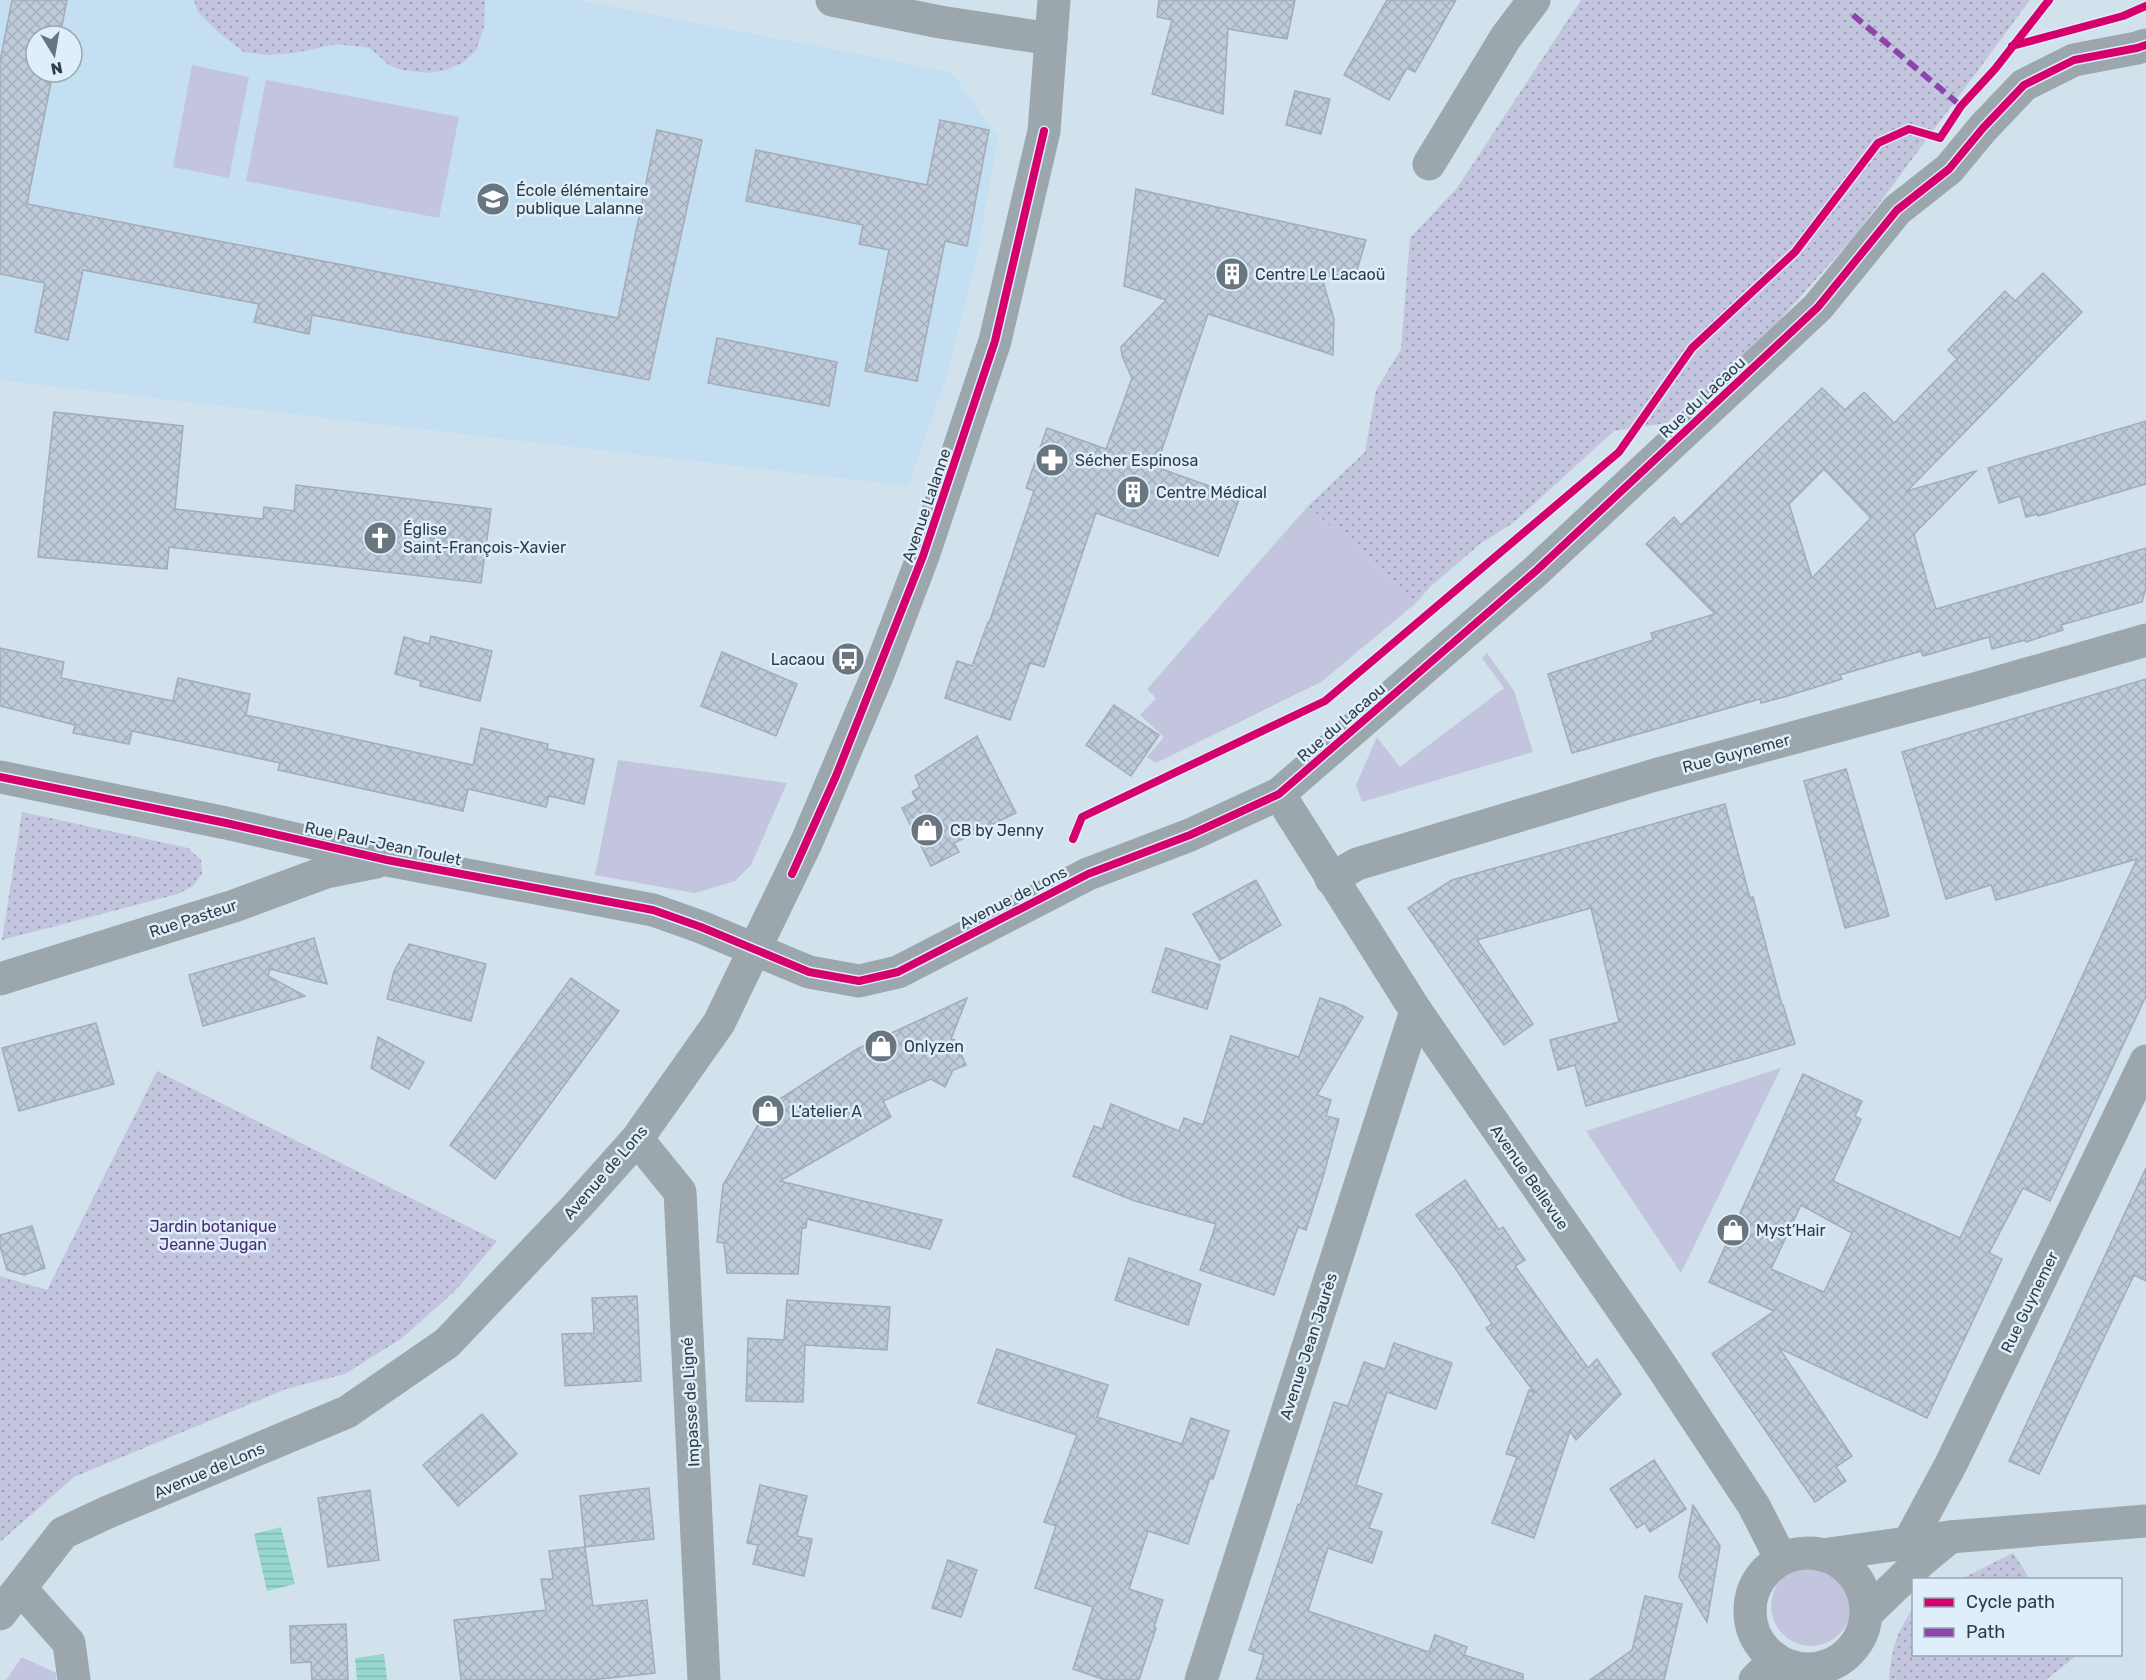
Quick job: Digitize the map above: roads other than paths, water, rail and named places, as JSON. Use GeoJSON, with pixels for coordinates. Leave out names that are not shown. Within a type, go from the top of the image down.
{"type":"FeatureCollection","features":[{"type":"Feature","properties":{"kind":"street"},"geometry":{"type":"LineString","coordinates":[[832,0],[940,22],[1051,39]]}},
{"type":"Feature","properties":{"kind":"street","name":"Avenue Lalanne"},"geometry":{"type":"LineString","coordinates":[[756,951],[807,841],[880,669],[924,556],[995,341],[1044,131],[1054,0]]}},
{"type":"Feature","properties":{"kind":"street"},"geometry":{"type":"LineString","coordinates":[[1429,164],[1506,36],[1534,0]]}},
{"type":"Feature","properties":{"kind":"street","name":"Rue du Lacaou"},"geometry":{"type":"LineString","coordinates":[[1279,794],[1537,570],[1818,307],[1898,210],[1949,169],[1983,128],[2024,85],[2074,60],[2146,45]]}},
{"type":"Feature","properties":{"kind":"street","name":"Rue Guynemer"},"geometry":{"type":"LineString","coordinates":[[1331,879],[1357,864],[1655,775],[2146,640]]}},
{"type":"Feature","properties":{"kind":"street","name":"Rue Paul-Jean Toulet"},"geometry":{"type":"LineString","coordinates":[[0,777],[226,823],[387,860],[653,910],[701,927],[756,951]]}},
{"type":"Feature","properties":{"kind":"street","name":"Avenue de Lons"},"geometry":{"type":"LineString","coordinates":[[0,1614],[63,1533],[347,1412],[447,1343],[578,1205],[637,1139],[719,1023],[756,951],[809,972],[859,981],[898,972],[1088,874],[1190,835],[1279,794]]}},
{"type":"Feature","properties":{"kind":"street","name":"Avenue Bellevue"},"geometry":{"type":"LineString","coordinates":[[1279,794],[1416,1011],[1669,1378],[1754,1506],[1781,1559]]}},
{"type":"Feature","properties":{"kind":"street","name":"Rue Pasteur"},"geometry":{"type":"LineString","coordinates":[[0,979],[234,906],[326,872],[387,860]]}},
{"type":"Feature","properties":{"kind":"street","name":"Avenue Jean Jaurès"},"geometry":{"type":"LineString","coordinates":[[1201,1680],[1416,1011]]}},
{"type":"Feature","properties":{"kind":"street","name":"Rue Guynemer"},"geometry":{"type":"LineString","coordinates":[[1910,1542],[1951,1464],[2146,1061]]}},
{"type":"Feature","properties":{"kind":"street","name":"Impasse de Ligné"},"geometry":{"type":"LineString","coordinates":[[637,1139],[680,1192],[704,1680]]}},
{"type":"Feature","properties":{"kind":"street"},"geometry":{"type":"LineString","coordinates":[[1822,1555],[1833,1558],[1849,1568],[1860,1583],[1866,1600],[1867,1613],[1861,1636],[1841,1671],[1790,1666],[1765,1670],[1761,1646],[1752,1627],[1750,1608],[1755,1588],[1766,1571],[1781,1559],[1798,1554],[1822,1555],[1950,1537],[2146,1521]]}},
{"type":"Feature","properties":{"kind":"street"},"geometry":{"type":"LineString","coordinates":[[1867,1613],[1921,1561],[1950,1537]]}},
{"type":"Feature","properties":{"kind":"street"},"geometry":{"type":"LineString","coordinates":[[21,1589],[69,1643],[74,1680]]}},
{"type":"Feature","properties":{"kind":"place","name":"École élémentaire publique Lalanne"},"geometry":{"type":"Point","coordinates":[493,199]}},
{"type":"Feature","properties":{"kind":"place","name":"Centre Le Lacaoü"},"geometry":{"type":"Point","coordinates":[1232,274]}},
{"type":"Feature","properties":{"kind":"place","name":"Sécher Espinosa"},"geometry":{"type":"Point","coordinates":[1052,460]}},
{"type":"Feature","properties":{"kind":"place","name":"Centre Médical"},"geometry":{"type":"Point","coordinates":[1133,492]}},
{"type":"Feature","properties":{"kind":"place","name":"Église Saint-François-Xavier"},"geometry":{"type":"Point","coordinates":[380,538]}},
{"type":"Feature","properties":{"kind":"place","name":"Lacaou"},"geometry":{"type":"Point","coordinates":[848,659]}},
{"type":"Feature","properties":{"kind":"place","name":"CB by Jenny"},"geometry":{"type":"Point","coordinates":[927,830]}},
{"type":"Feature","properties":{"kind":"place","name":"Onlyzen"},"geometry":{"type":"Point","coordinates":[881,1046]}},
{"type":"Feature","properties":{"kind":"place","name":"L’atelier A"},"geometry":{"type":"Point","coordinates":[768,1111]}},
{"type":"Feature","properties":{"kind":"place","name":"Myst’Hair"},"geometry":{"type":"Point","coordinates":[1733,1230]}},
{"type":"Feature","properties":{"kind":"park label","name":"Jardin botanique Jeanne Jugan"},"geometry":{"type":"Point","coordinates":[213,1235]}}]}
